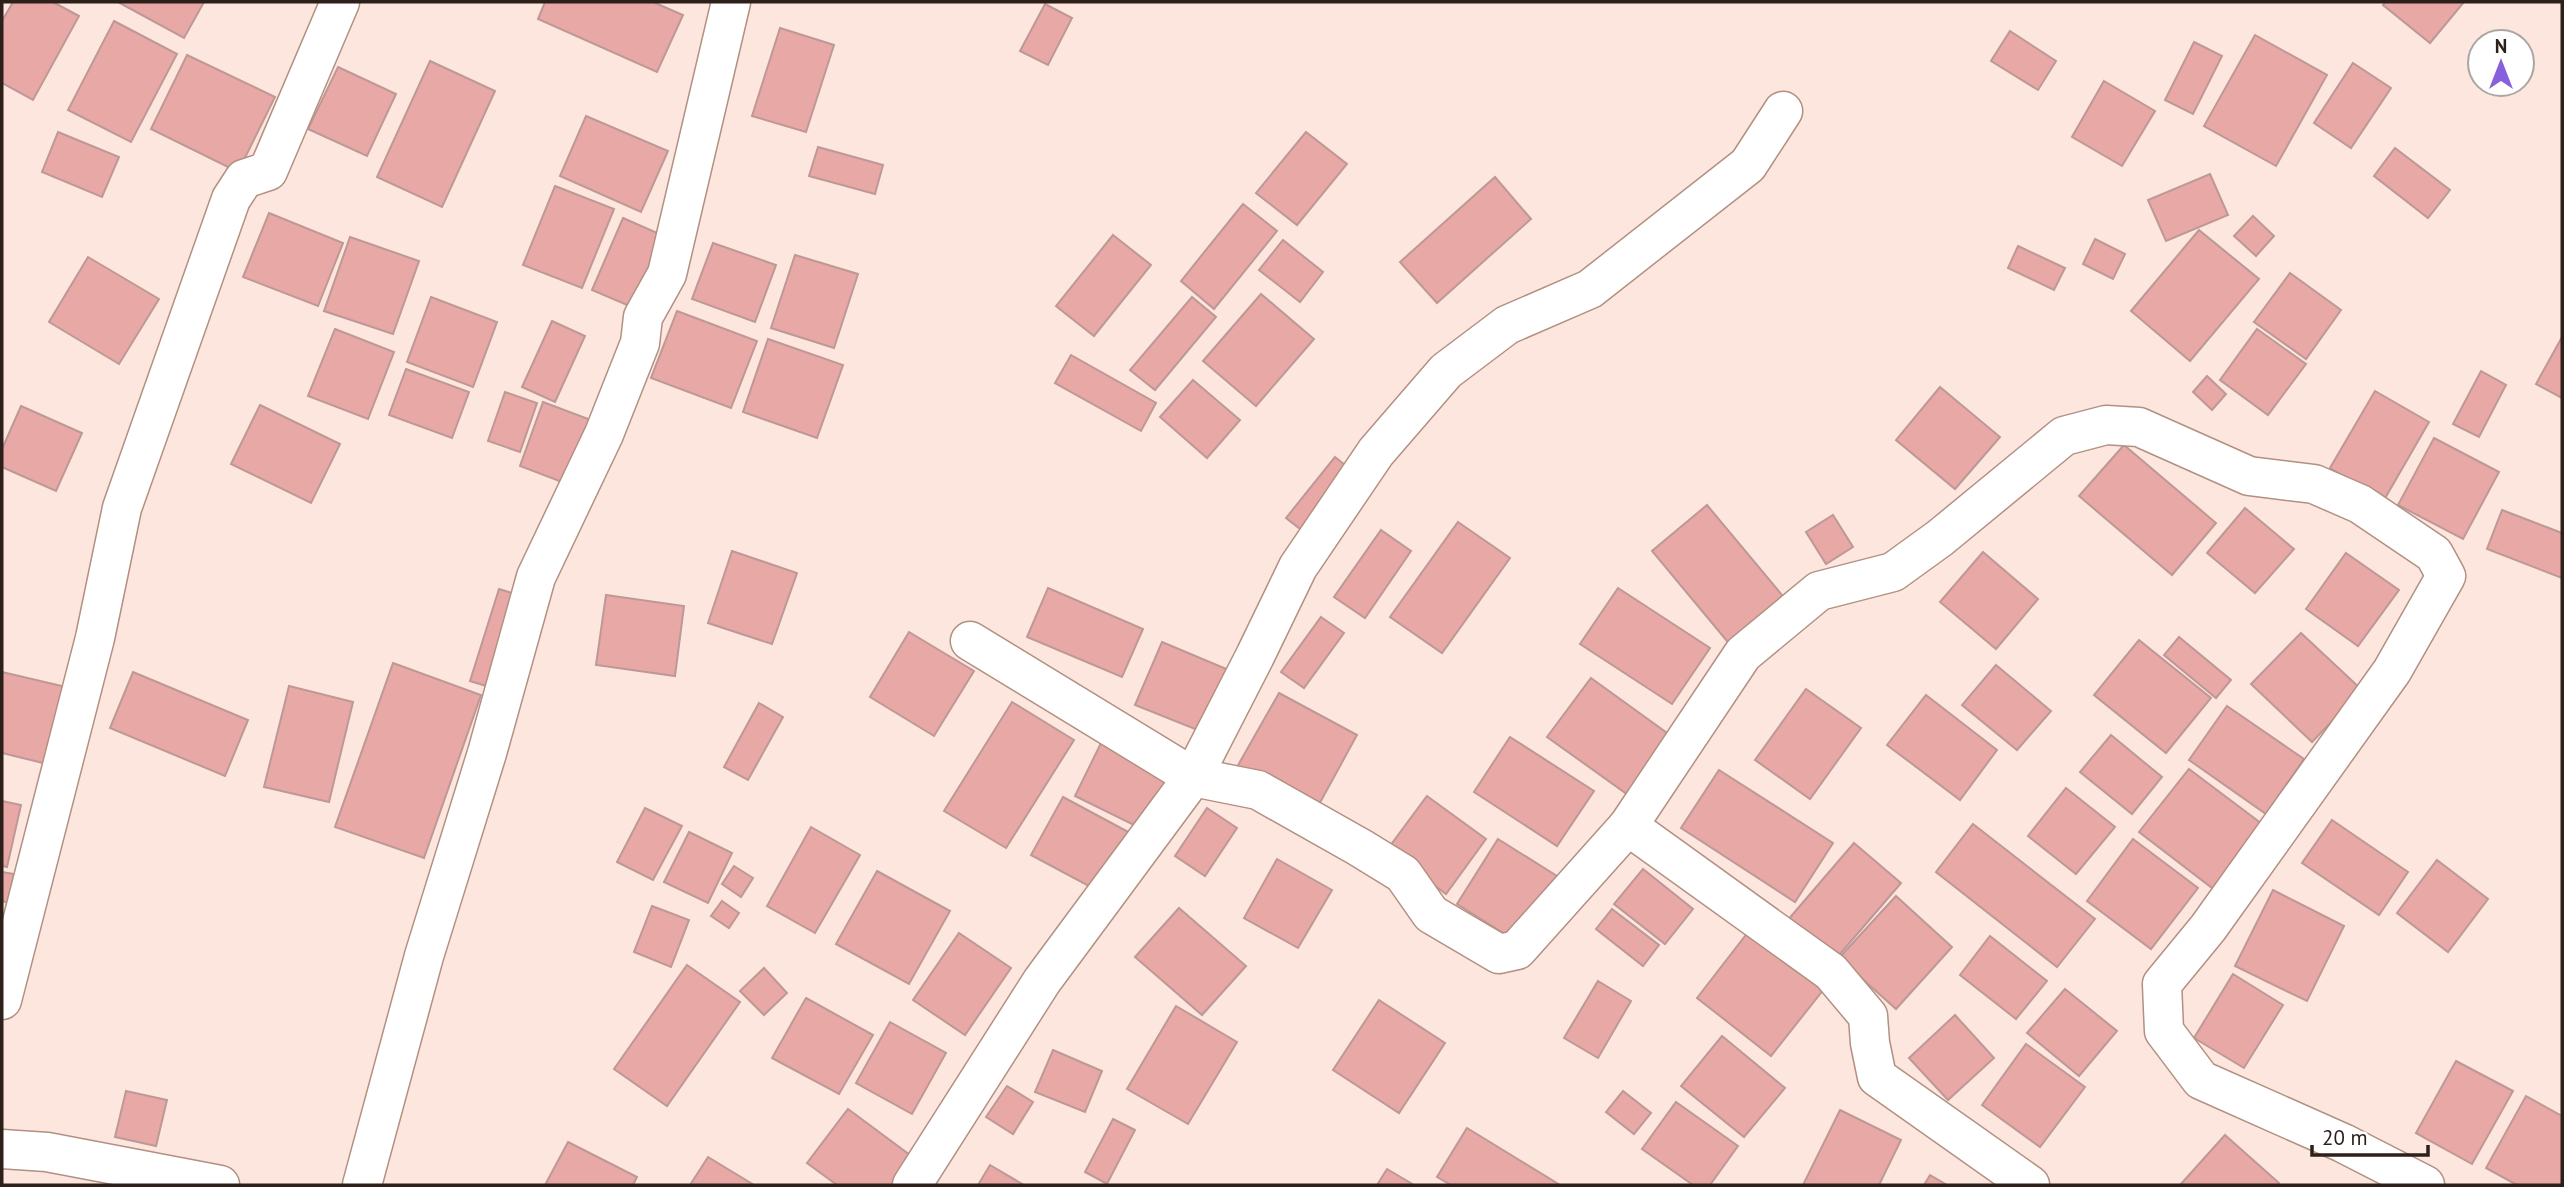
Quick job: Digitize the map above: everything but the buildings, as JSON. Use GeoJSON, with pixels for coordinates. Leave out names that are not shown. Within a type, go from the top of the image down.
{"type":"FeatureCollection","features":[{"type":"Feature","properties":{"kind":"street"},"geometry":{"type":"LineString","coordinates":[[2,1000],[94,638],[122,508],[231,198],[244,179],[268,171],[340,2]]}},
{"type":"Feature","properties":{"kind":"street"},"geometry":{"type":"LineString","coordinates":[[362,1185],[424,956],[487,753],[536,577],[604,435],[640,343],[643,317],[667,274],[731,2]]}},
{"type":"Feature","properties":{"kind":"street"},"geometry":{"type":"LineString","coordinates":[[912,1185],[1042,981],[1193,777],[1298,567],[1376,452],[1446,371],[1507,325],[1590,289],[1748,165],[1783,111]]}},
{"type":"Feature","properties":{"kind":"street"},"geometry":{"type":"LineString","coordinates":[[970,641],[1193,777],[1258,790],[1359,847],[1404,874],[1432,914],[1499,954],[1517,950],[1628,826],[1743,654],[1819,591],[1893,572],[1940,538],[2064,436],[2106,425],[2139,427],[2249,476],[2314,484],[2360,504],[2434,554],[2446,576],[2392,671],[2216,917],[2162,984],[2164,1031],[2201,1080],[2343,1143],[2425,1185]]}},
{"type":"Feature","properties":{"kind":"street"},"geometry":{"type":"LineString","coordinates":[[1628,826],[1831,972],[1868,1016],[1870,1044],[1877,1077],[2030,1185]]}},
{"type":"Feature","properties":{"kind":"street"},"geometry":{"type":"LineString","coordinates":[[2,1149],[47,1152],[220,1185]]}}]}
